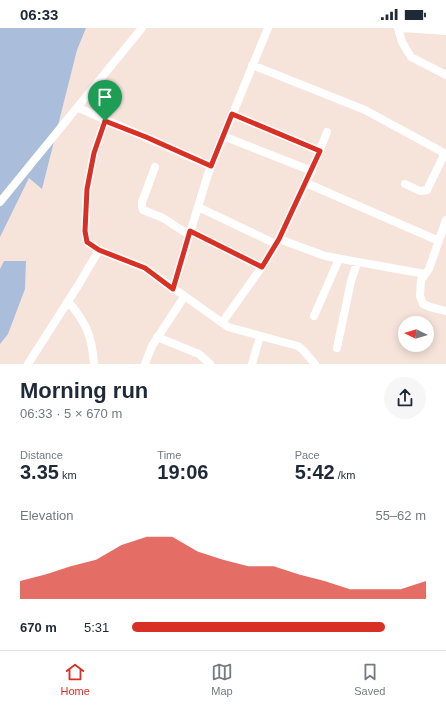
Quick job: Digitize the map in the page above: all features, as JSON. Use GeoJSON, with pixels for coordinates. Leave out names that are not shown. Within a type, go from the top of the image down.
{"type":"FeatureCollection","features":[{"type":"Feature","properties":{"kind":"street"},"geometry":{"type":"LineString","coordinates":[[0,202],[142,28]]}},
{"type":"Feature","properties":{"kind":"street"},"geometry":{"type":"LineString","coordinates":[[173,289],[211,166],[268,28]]}},
{"type":"Feature","properties":{"kind":"street"},"geometry":{"type":"LineString","coordinates":[[398,28],[402,42],[411,56],[446,75]]}},
{"type":"Feature","properties":{"kind":"street"},"geometry":{"type":"LineString","coordinates":[[403,28],[446,31]]}},
{"type":"Feature","properties":{"kind":"street"},"geometry":{"type":"LineString","coordinates":[[252,65],[365,110],[445,153],[428,190],[420,191],[405,184]]}},
{"type":"Feature","properties":{"kind":"street"},"geometry":{"type":"LineString","coordinates":[[81,109],[105,121],[146,137],[211,166]]}},
{"type":"Feature","properties":{"kind":"street"},"geometry":{"type":"LineString","coordinates":[[232,114],[320,151]]}},
{"type":"Feature","properties":{"kind":"street"},"geometry":{"type":"LineString","coordinates":[[105,121],[94,153],[87,189],[85,231],[87,242],[99,250],[145,268],[222,323],[236,330],[298,346],[314,364]]}},
{"type":"Feature","properties":{"kind":"street"},"geometry":{"type":"LineString","coordinates":[[222,323],[262,267],[278,241],[312,171],[327,132]]}},
{"type":"Feature","properties":{"kind":"street"},"geometry":{"type":"LineString","coordinates":[[223,136],[312,171]]}},
{"type":"Feature","properties":{"kind":"street"},"geometry":{"type":"LineString","coordinates":[[155,167],[142,202],[143,210],[163,218],[190,233],[262,267]]}},
{"type":"Feature","properties":{"kind":"street"},"geometry":{"type":"LineString","coordinates":[[306,183],[439,241]]}},
{"type":"Feature","properties":{"kind":"street"},"geometry":{"type":"LineString","coordinates":[[198,207],[278,241],[325,256],[357,263],[425,274]]}},
{"type":"Feature","properties":{"kind":"street"},"geometry":{"type":"LineString","coordinates":[[446,220],[429,269],[421,280],[420,286],[420,296],[423,304],[446,311]]}},
{"type":"Feature","properties":{"kind":"street"},"geometry":{"type":"LineString","coordinates":[[28,364],[99,250]]}},
{"type":"Feature","properties":{"kind":"street"},"geometry":{"type":"LineString","coordinates":[[314,316],[339,259]]}},
{"type":"Feature","properties":{"kind":"street"},"geometry":{"type":"LineString","coordinates":[[337,348],[351,281],[357,263]]}},
{"type":"Feature","properties":{"kind":"street"},"geometry":{"type":"LineString","coordinates":[[145,364],[148,352],[184,297]]}},
{"type":"Feature","properties":{"kind":"street"},"geometry":{"type":"LineString","coordinates":[[68,301],[81,317],[88,332],[93,349],[94,364]]}},
{"type":"Feature","properties":{"kind":"street"},"geometry":{"type":"LineString","coordinates":[[252,364],[260,336]]}},
{"type":"Feature","properties":{"kind":"street"},"geometry":{"type":"LineString","coordinates":[[157,337],[198,354],[210,364]]}},
{"type":"Feature","properties":{"kind":"water"},"geometry":{"type":"Polygon","coordinates":[[[0,28],[86,28],[77,50],[42,189],[29,178],[0,237],[0,28]]]}},
{"type":"Feature","properties":{"kind":"water"},"geometry":{"type":"Polygon","coordinates":[[[4,261],[26,261],[25,289],[8,334],[0,344],[0,269],[4,261]]]}},
{"type":"Feature","properties":{"kind":"route"},"geometry":{"type":"LineString","coordinates":[[232,114],[320,151],[279,239],[262,267],[190,231],[173,289],[145,268],[99,250],[87,242],[85,238],[87,189],[94,153],[105,121],[146,137],[211,166],[232,114]]}}]}
